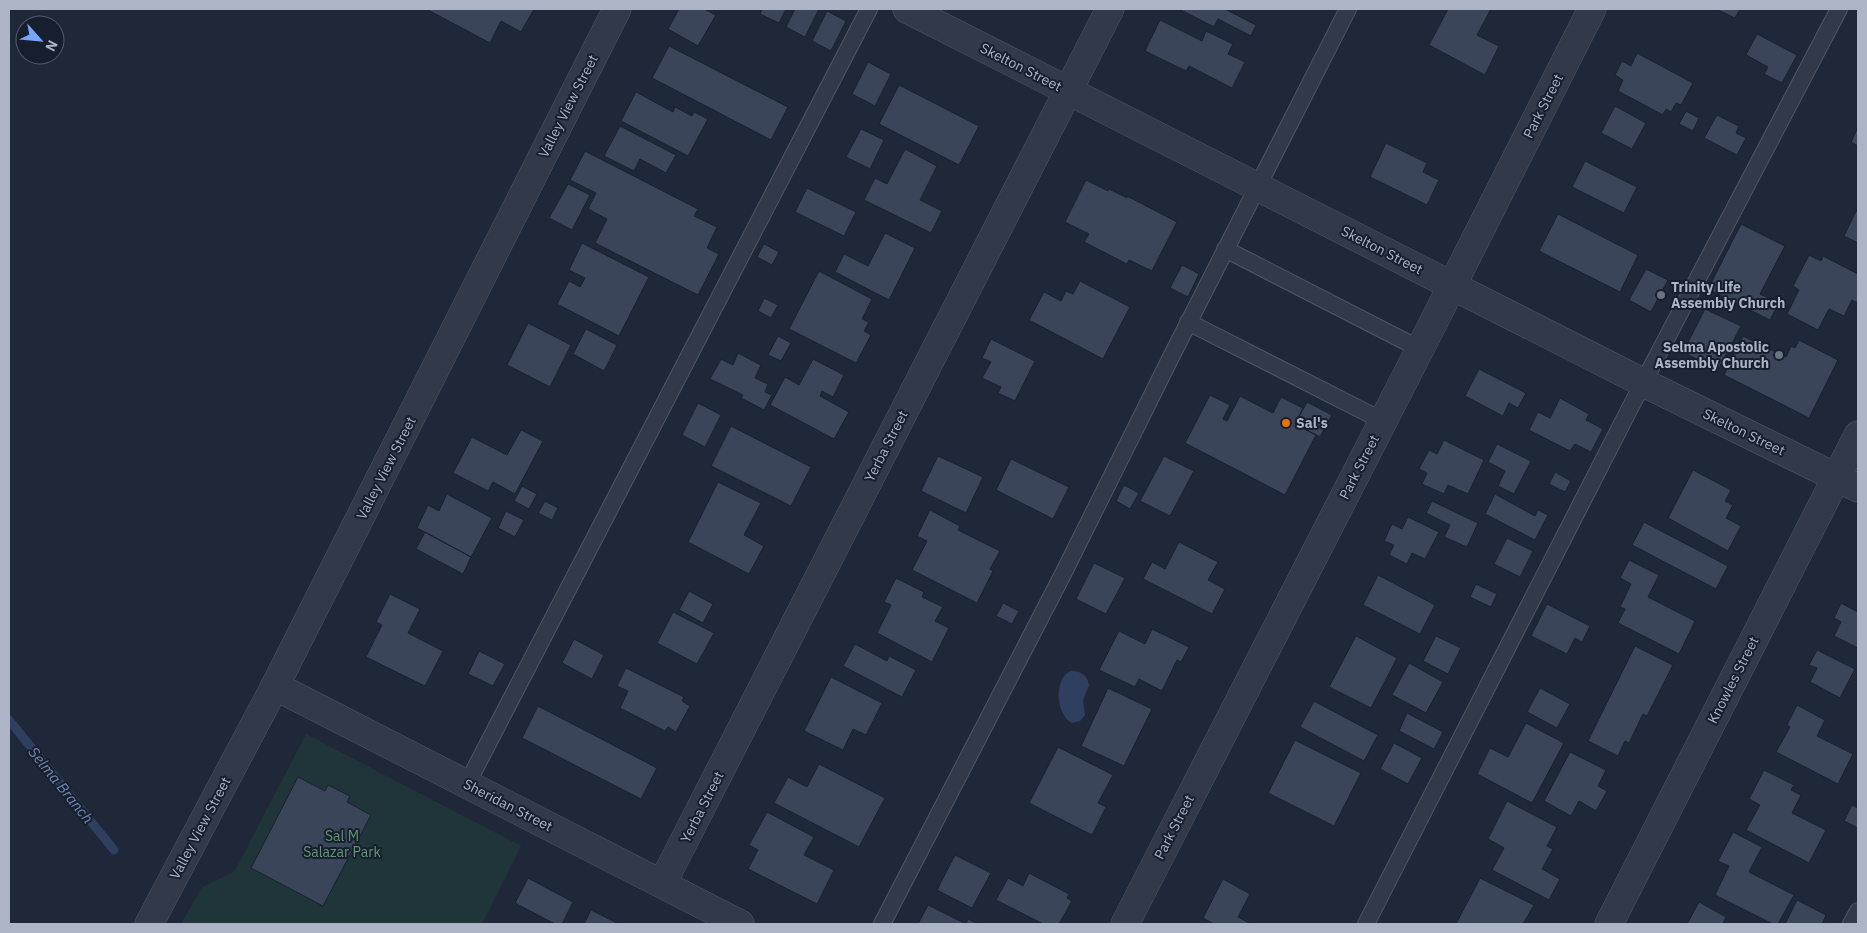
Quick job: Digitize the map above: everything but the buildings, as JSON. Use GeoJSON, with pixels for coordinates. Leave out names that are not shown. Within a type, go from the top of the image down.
{"type":"FeatureCollection","features":[{"type":"Feature","properties":{"kind":"street","name":"Valley View Street"},"geometry":{"type":"LineString","coordinates":[[149,924],[276,686],[617,9]]}},
{"type":"Feature","properties":{"kind":"street","name":"Skelton Street"},"geometry":{"type":"LineString","coordinates":[[907,9],[1644,383],[1848,483]]}},
{"type":"Feature","properties":{"kind":"street","name":"Yerba Street"},"geometry":{"type":"LineString","coordinates":[[662,884],[1110,9]]}},
{"type":"Feature","properties":{"kind":"street","name":"Park Street"},"geometry":{"type":"LineString","coordinates":[[1125,924],[1592,9]]}},
{"type":"Feature","properties":{"kind":"street","name":"Knowles Street"},"geometry":{"type":"LineString","coordinates":[[1608,924],[1848,483],[1858,435]]}},
{"type":"Feature","properties":{"kind":"street","name":"Sheridan Street"},"geometry":{"type":"LineString","coordinates":[[276,686],[740,924]]}},
{"type":"Feature","properties":{"kind":"lane"},"geometry":{"type":"LineString","coordinates":[[467,784],[869,9]]}},
{"type":"Feature","properties":{"kind":"lane"},"geometry":{"type":"LineString","coordinates":[[882,924],[1063,574],[1188,322],[1348,9]]}},
{"type":"Feature","properties":{"kind":"lane"},"geometry":{"type":"LineString","coordinates":[[1366,924],[1482,694],[1839,9]]}},
{"type":"Feature","properties":{"kind":"lane"},"geometry":{"type":"LineString","coordinates":[[1225,250],[1420,349]]}},
{"type":"Feature","properties":{"kind":"lane"},"geometry":{"type":"LineString","coordinates":[[1188,322],[1383,421]]}},
{"type":"Feature","properties":{"kind":"lane"},"geometry":{"type":"LineString","coordinates":[[1852,924],[1858,911]]}},
{"type":"Feature","properties":{"kind":"green space","name":"Sal M Salazar Park"},"geometry":{"type":"Polygon","coordinates":[[[306,734],[521,846],[482,924],[181,924],[202,887],[232,873],[236,869],[306,734]]]}},
{"type":"Feature","properties":{"kind":"water"},"geometry":{"type":"Polygon","coordinates":[[[1071,671],[1083,674],[1089,685],[1083,700],[1085,715],[1080,721],[1072,723],[1063,712],[1059,697],[1061,681],[1071,671]]]}},
{"type":"Feature","properties":{"kind":"waterway","name":"Selma Branch"},"geometry":{"type":"LineString","coordinates":[[9,720],[114,850]]}},
{"type":"Feature","properties":{"kind":"place","name":"Trinity Life Assembly Church"},"geometry":{"type":"Point","coordinates":[1661,295]}},
{"type":"Feature","properties":{"kind":"place","name":"Selma Apostolic Assembly Church"},"geometry":{"type":"Point","coordinates":[1779,355]}},
{"type":"Feature","properties":{"kind":"place","name":"Sal's"},"geometry":{"type":"Point","coordinates":[1286,423]}}]}
